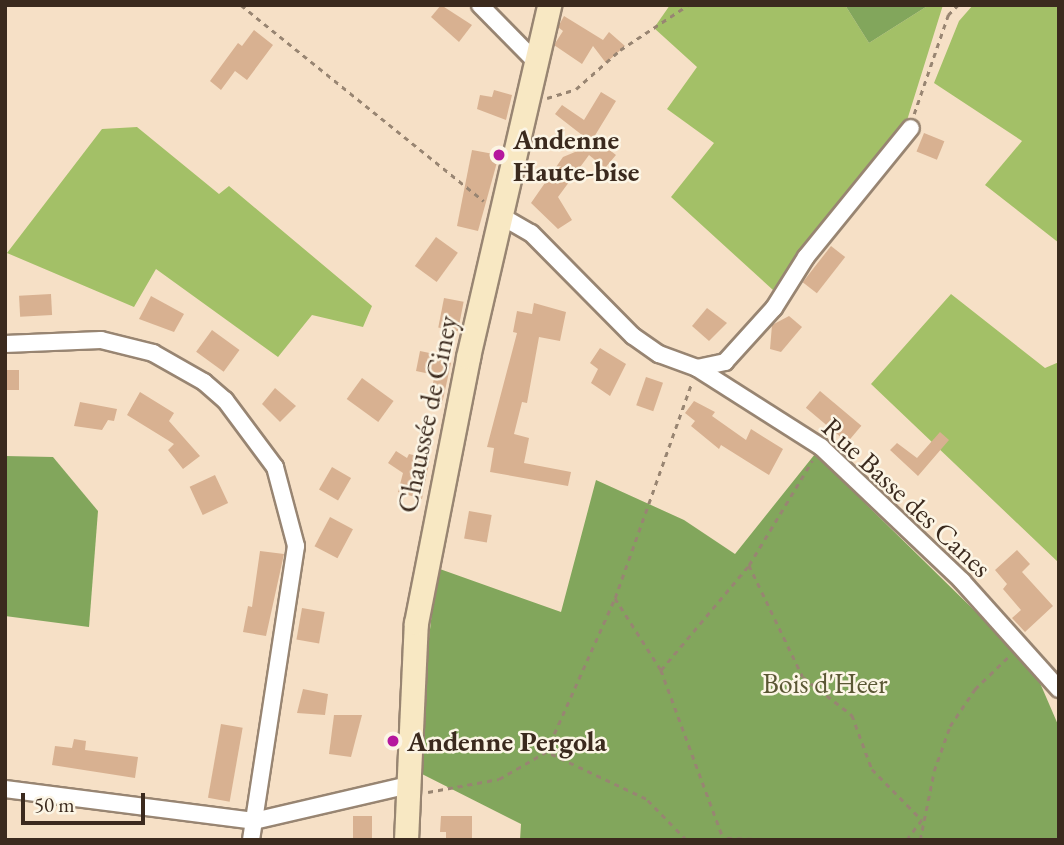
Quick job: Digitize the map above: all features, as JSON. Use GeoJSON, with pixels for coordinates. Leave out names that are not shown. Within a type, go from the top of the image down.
{"type":"FeatureCollection","features":[{"type":"Feature","properties":{"kind":"main road","name":"Chaussée de Ciney"},"geometry":{"type":"LineString","coordinates":[[405,840],[405,792],[416,622],[501,216],[549,5]]}},
{"type":"Feature","properties":{"kind":"street"},"geometry":{"type":"LineString","coordinates":[[480,5],[536,62]]}},
{"type":"Feature","properties":{"kind":"street"},"geometry":{"type":"LineString","coordinates":[[697,368],[725,362],[774,308],[806,257],[911,128]]}},
{"type":"Feature","properties":{"kind":"street","name":"Rue Basse des Canes"},"geometry":{"type":"LineString","coordinates":[[501,216],[531,233],[634,336],[659,354],[697,368],[821,447],[1022,644],[1059,689]]}},
{"type":"Feature","properties":{"kind":"street"},"geometry":{"type":"LineString","coordinates":[[5,344],[101,340],[153,353],[204,382],[225,400],[275,467],[296,546],[251,840]]}},
{"type":"Feature","properties":{"kind":"street"},"geometry":{"type":"LineString","coordinates":[[5,789],[254,821],[405,792]]}},
{"type":"Feature","properties":{"kind":"path"},"geometry":{"type":"LineString","coordinates":[[242,5],[501,216]]}},
{"type":"Feature","properties":{"kind":"path"},"geometry":{"type":"LineString","coordinates":[[526,104],[576,89],[603,70],[620,50],[688,5]]}},
{"type":"Feature","properties":{"kind":"path"},"geometry":{"type":"LineString","coordinates":[[911,128],[924,75],[948,15],[958,5]]}},
{"type":"Feature","properties":{"kind":"path"},"geometry":{"type":"LineString","coordinates":[[405,792],[499,779],[546,752],[615,598],[697,368]]}},
{"type":"Feature","properties":{"kind":"path"},"geometry":{"type":"LineString","coordinates":[[661,670],[749,565],[821,447]]}},
{"type":"Feature","properties":{"kind":"path"},"geometry":{"type":"LineString","coordinates":[[749,565],[803,677],[852,715],[872,769],[922,820]]}},
{"type":"Feature","properties":{"kind":"path"},"geometry":{"type":"LineString","coordinates":[[615,598],[661,670],[726,839],[803,840]]}},
{"type":"Feature","properties":{"kind":"path"},"geometry":{"type":"LineString","coordinates":[[920,840],[922,820],[950,726],[975,689],[1022,644]]}},
{"type":"Feature","properties":{"kind":"path"},"geometry":{"type":"LineString","coordinates":[[546,752],[646,799],[686,840]]}},
{"type":"Feature","properties":{"kind":"path"},"geometry":{"type":"LineString","coordinates":[[907,840],[922,820]]}},
{"type":"Feature","properties":{"kind":"green space"},"geometry":{"type":"Polygon","coordinates":[[[670,5],[845,5],[869,43],[929,5],[943,5],[904,130],[773,290],[671,197],[714,143],[667,109],[697,67],[654,28],[670,5]]]}},
{"type":"Feature","properties":{"kind":"green space"},"geometry":{"type":"Polygon","coordinates":[[[845,5],[929,5],[869,43],[845,5]]]}},
{"type":"Feature","properties":{"kind":"green space"},"geometry":{"type":"Polygon","coordinates":[[[973,5],[1059,5],[1059,243],[985,185],[1022,141],[934,83],[959,21],[973,5]]]}},
{"type":"Feature","properties":{"kind":"green space"},"geometry":{"type":"Polygon","coordinates":[[[137,127],[219,194],[229,186],[372,306],[363,327],[312,315],[278,357],[156,269],[134,307],[7,253],[102,129],[137,127]]]}},
{"type":"Feature","properties":{"kind":"green space"},"geometry":{"type":"Polygon","coordinates":[[[951,294],[1045,368],[1059,362],[1059,563],[871,384],[951,294]]]}},
{"type":"Feature","properties":{"kind":"green space","name":"Bois d'Heer"},"geometry":{"type":"Polygon","coordinates":[[[815,454],[1034,669],[1059,727],[1059,840],[520,840],[521,824],[414,770],[437,568],[561,612],[596,480],[684,520],[735,554],[815,454]]]}},
{"type":"Feature","properties":{"kind":"green space"},"geometry":{"type":"Polygon","coordinates":[[[5,456],[53,457],[98,511],[89,627],[5,616],[5,456]]]}},
{"type":"Feature","properties":{"kind":"building"},"geometry":{"type":"Polygon","coordinates":[[[441,5],[472,25],[459,42],[431,17],[441,5]]]}},
{"type":"Feature","properties":{"kind":"building"},"geometry":{"type":"Polygon","coordinates":[[[564,16],[603,40],[609,32],[625,46],[606,63],[593,46],[582,64],[554,45],[563,31],[558,27],[564,16]]]}},
{"type":"Feature","properties":{"kind":"building"},"geometry":{"type":"Polygon","coordinates":[[[254,30],[273,45],[247,80],[235,71],[221,90],[210,81],[238,43],[242,46],[254,30]]]}},
{"type":"Feature","properties":{"kind":"building"},"geometry":{"type":"Polygon","coordinates":[[[494,90],[512,95],[506,120],[477,109],[480,95],[492,97],[494,90]]]}},
{"type":"Feature","properties":{"kind":"building"},"geometry":{"type":"Polygon","coordinates":[[[601,92],[616,101],[591,142],[555,114],[562,105],[584,120],[601,92]]]}},
{"type":"Feature","properties":{"kind":"building"},"geometry":{"type":"Polygon","coordinates":[[[924,133],[944,141],[937,160],[917,152],[924,133]]]}},
{"type":"Feature","properties":{"kind":"building"},"geometry":{"type":"Polygon","coordinates":[[[599,142],[616,155],[605,168],[589,155],[558,197],[572,220],[558,229],[531,203],[563,157],[599,142]]]}},
{"type":"Feature","properties":{"kind":"building"},"geometry":{"type":"Polygon","coordinates":[[[472,150],[499,155],[478,231],[457,226],[472,150]]]}},
{"type":"Feature","properties":{"kind":"building"},"geometry":{"type":"Polygon","coordinates":[[[436,237],[458,253],[437,282],[415,266],[436,237]]]}},
{"type":"Feature","properties":{"kind":"building"},"geometry":{"type":"Polygon","coordinates":[[[831,246],[845,257],[817,293],[803,282],[831,246]]]}},
{"type":"Feature","properties":{"kind":"building"},"geometry":{"type":"Polygon","coordinates":[[[51,294],[52,315],[20,317],[19,296],[51,294]]]}},
{"type":"Feature","properties":{"kind":"building"},"geometry":{"type":"Polygon","coordinates":[[[151,296],[184,314],[174,332],[139,319],[151,296]]]}},
{"type":"Feature","properties":{"kind":"building"},"geometry":{"type":"Polygon","coordinates":[[[444,298],[464,302],[458,331],[438,327],[444,298]]]}},
{"type":"Feature","properties":{"kind":"building"},"geometry":{"type":"Polygon","coordinates":[[[534,303],[566,312],[560,341],[539,337],[527,403],[522,402],[514,434],[529,438],[524,463],[571,472],[568,486],[490,472],[494,448],[487,447],[517,333],[513,332],[517,311],[532,314],[534,303]]]}},
{"type":"Feature","properties":{"kind":"building"},"geometry":{"type":"Polygon","coordinates":[[[707,308],[727,323],[709,341],[692,326],[707,308]]]}},
{"type":"Feature","properties":{"kind":"building"},"geometry":{"type":"Polygon","coordinates":[[[789,316],[802,327],[781,352],[770,349],[772,325],[789,316]]]}},
{"type":"Feature","properties":{"kind":"building"},"geometry":{"type":"Polygon","coordinates":[[[212,330],[240,350],[224,372],[196,352],[212,330]]]}},
{"type":"Feature","properties":{"kind":"building"},"geometry":{"type":"Polygon","coordinates":[[[600,348],[626,364],[610,396],[591,383],[598,369],[590,363],[600,348]]]}},
{"type":"Feature","properties":{"kind":"building"},"geometry":{"type":"Polygon","coordinates":[[[420,351],[444,356],[451,363],[442,404],[429,398],[435,375],[416,371],[420,351]]]}},
{"type":"Feature","properties":{"kind":"building"},"geometry":{"type":"Polygon","coordinates":[[[5,370],[19,370],[19,390],[5,390],[5,370]]]}},
{"type":"Feature","properties":{"kind":"building"},"geometry":{"type":"Polygon","coordinates":[[[646,377],[663,383],[653,411],[636,405],[646,377]]]}},
{"type":"Feature","properties":{"kind":"building"},"geometry":{"type":"Polygon","coordinates":[[[362,378],[394,401],[378,422],[347,399],[362,378]]]}},
{"type":"Feature","properties":{"kind":"building"},"geometry":{"type":"Polygon","coordinates":[[[275,388],[296,406],[280,422],[262,404],[275,388]]]}},
{"type":"Feature","properties":{"kind":"building"},"geometry":{"type":"Polygon","coordinates":[[[820,391],[861,426],[847,443],[806,408],[820,391]]]}},
{"type":"Feature","properties":{"kind":"building"},"geometry":{"type":"Polygon","coordinates":[[[140,392],[174,413],[169,421],[200,456],[183,469],[168,450],[174,444],[127,415],[140,392]]]}},
{"type":"Feature","properties":{"kind":"building"},"geometry":{"type":"Polygon","coordinates":[[[694,401],[715,412],[712,416],[746,440],[751,429],[783,449],[769,475],[721,445],[719,449],[691,426],[695,421],[685,413],[694,401]]]}},
{"type":"Feature","properties":{"kind":"building"},"geometry":{"type":"Polygon","coordinates":[[[80,402],[117,409],[114,421],[108,420],[102,430],[74,426],[80,402]]]}},
{"type":"Feature","properties":{"kind":"building"},"geometry":{"type":"Polygon","coordinates":[[[940,432],[949,440],[918,476],[890,450],[897,443],[917,458],[940,432]]]}},
{"type":"Feature","properties":{"kind":"building"},"geometry":{"type":"Polygon","coordinates":[[[396,451],[407,458],[409,454],[430,459],[422,499],[398,492],[403,473],[388,463],[396,451]]]}},
{"type":"Feature","properties":{"kind":"building"},"geometry":{"type":"Polygon","coordinates":[[[332,467],[351,478],[338,501],[319,490],[332,467]]]}},
{"type":"Feature","properties":{"kind":"building"},"geometry":{"type":"Polygon","coordinates":[[[215,475],[228,503],[203,515],[190,487],[215,475]]]}},
{"type":"Feature","properties":{"kind":"building"},"geometry":{"type":"Polygon","coordinates":[[[469,511],[492,515],[487,543],[464,539],[469,511]]]}},
{"type":"Feature","properties":{"kind":"building"},"geometry":{"type":"Polygon","coordinates":[[[330,517],[353,529],[337,558],[315,546],[330,517]]]}},
{"type":"Feature","properties":{"kind":"building"},"geometry":{"type":"Polygon","coordinates":[[[1017,550],[1030,564],[1022,572],[1053,606],[1025,632],[1012,618],[1021,610],[1003,589],[1007,584],[995,570],[1017,550]]]}},
{"type":"Feature","properties":{"kind":"building"},"geometry":{"type":"Polygon","coordinates":[[[260,551],[284,554],[266,636],[243,632],[248,606],[252,607],[260,551]]]}},
{"type":"Feature","properties":{"kind":"building"},"geometry":{"type":"Polygon","coordinates":[[[302,608],[325,612],[319,644],[296,640],[302,608]]]}},
{"type":"Feature","properties":{"kind":"building"},"geometry":{"type":"Polygon","coordinates":[[[303,689],[328,694],[325,715],[297,713],[303,689]]]}},
{"type":"Feature","properties":{"kind":"building"},"geometry":{"type":"Polygon","coordinates":[[[334,715],[362,715],[351,757],[329,754],[334,715]]]}},
{"type":"Feature","properties":{"kind":"building"},"geometry":{"type":"Polygon","coordinates":[[[221,724],[243,728],[230,802],[208,798],[221,724]]]}},
{"type":"Feature","properties":{"kind":"building"},"geometry":{"type":"Polygon","coordinates":[[[74,739],[86,741],[85,750],[138,757],[135,778],[52,765],[55,746],[72,748],[74,739]]]}},
{"type":"Feature","properties":{"kind":"building"},"geometry":{"type":"Polygon","coordinates":[[[353,816],[372,816],[372,840],[353,840],[353,816]]]}},
{"type":"Feature","properties":{"kind":"building"},"geometry":{"type":"Polygon","coordinates":[[[441,816],[472,816],[472,840],[446,840],[446,832],[440,832],[441,816]]]}},
{"type":"Feature","properties":{"kind":"place","name":"Andenne Haute-bise"},"geometry":{"type":"Point","coordinates":[499,155]}},
{"type":"Feature","properties":{"kind":"place","name":"Andenne Pergola"},"geometry":{"type":"Point","coordinates":[393,741]}}]}
